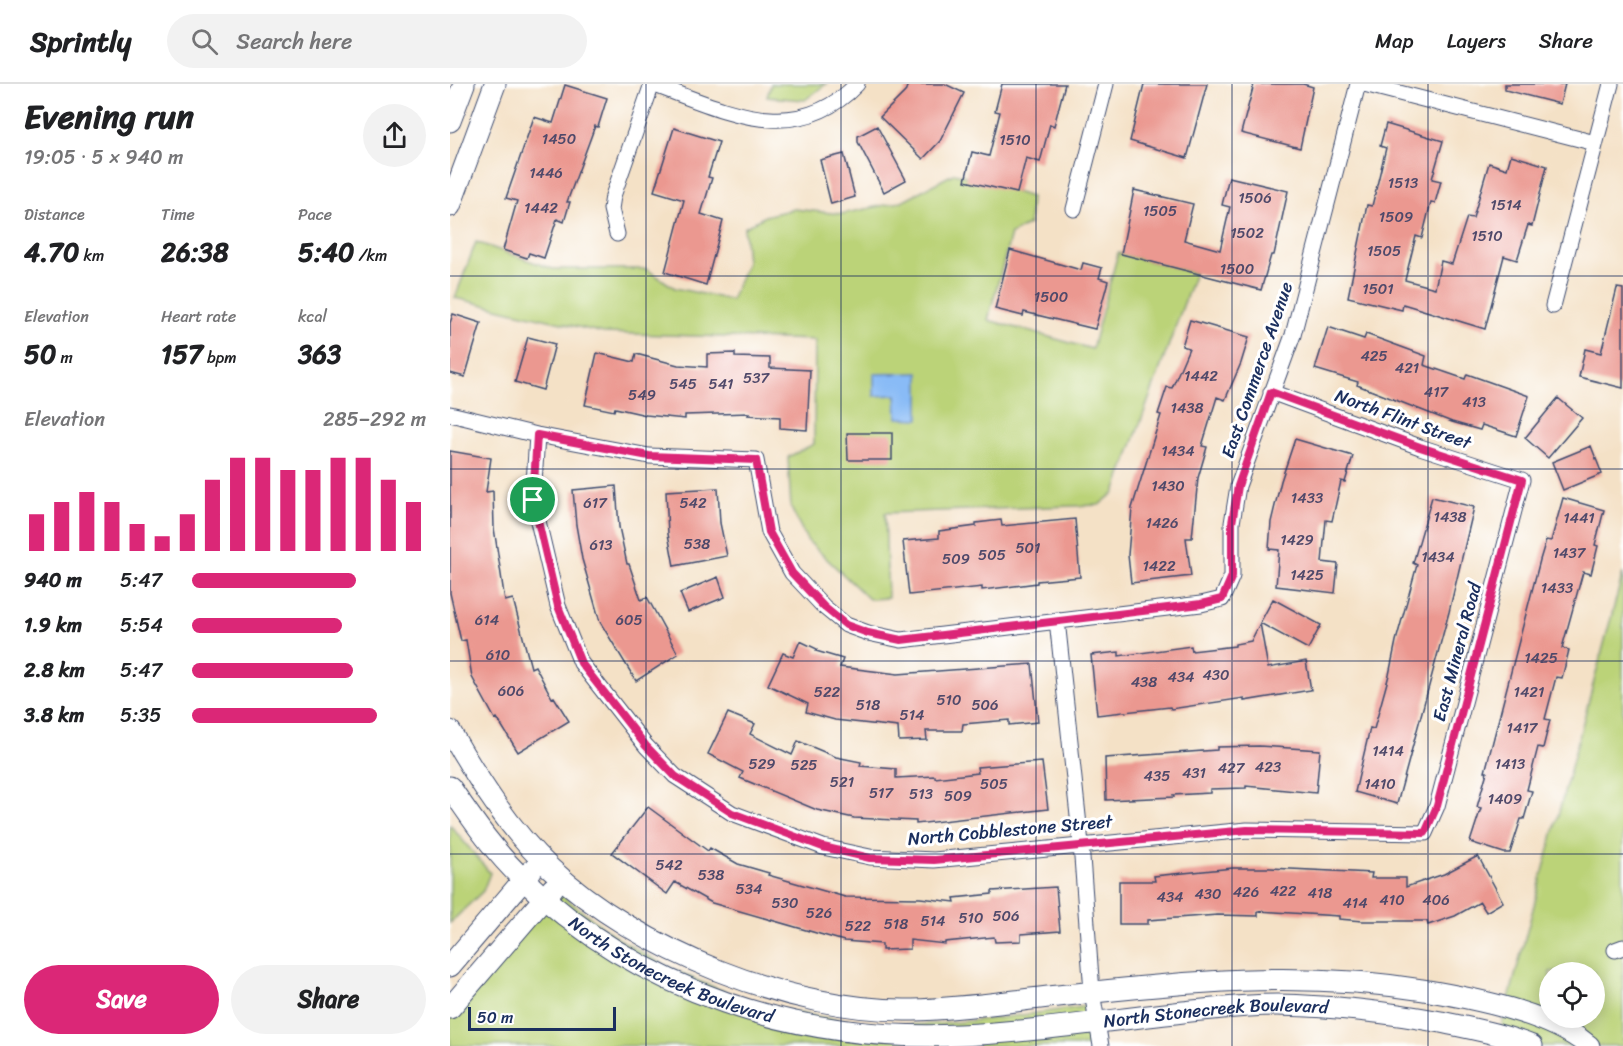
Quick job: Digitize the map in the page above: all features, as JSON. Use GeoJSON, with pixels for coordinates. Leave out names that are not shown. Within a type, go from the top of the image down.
{"type":"FeatureCollection","features":[{"type":"Feature","properties":{"kind":"street"},"geometry":{"type":"LineString","coordinates":[[450,121],[464,84]]}},
{"type":"Feature","properties":{"kind":"street"},"geometry":{"type":"LineString","coordinates":[[450,206],[495,84]]}},
{"type":"Feature","properties":{"kind":"street"},"geometry":{"type":"LineString","coordinates":[[617,234],[612,216],[613,196],[652,84],[740,115],[777,120],[807,117],[822,111],[857,84]]}},
{"type":"Feature","properties":{"kind":"street"},"geometry":{"type":"LineString","coordinates":[[1074,209],[1106,84]]}},
{"type":"Feature","properties":{"kind":"street","name":"East Commerce Avenue"},"geometry":{"type":"LineString","coordinates":[[1058,620],[1201,604],[1222,599],[1232,576],[1232,523],[1238,486],[1301,304],[1358,84]]}},
{"type":"Feature","properties":{"kind":"street"},"geometry":{"type":"LineString","coordinates":[[1364,84],[1595,143]]}},
{"type":"Feature","properties":{"kind":"street"},"geometry":{"type":"LineString","coordinates":[[1553,306],[1611,84]]}},
{"type":"Feature","properties":{"kind":"street","name":"North Flint Street"},"geometry":{"type":"LineString","coordinates":[[1271,392],[1420,447],[1522,480]]}},
{"type":"Feature","properties":{"kind":"street"},"geometry":{"type":"LineString","coordinates":[[450,414],[537,435],[649,456],[756,460],[769,532],[784,562],[824,607],[846,625],[868,633],[901,640],[1058,620],[1081,844],[1092,992],[1101,1046]]}},
{"type":"Feature","properties":{"kind":"street","name":"North Cobblestone Street"},"geometry":{"type":"LineString","coordinates":[[537,435],[533,500],[558,606],[581,663],[646,746],[675,776],[732,813],[814,844],[870,858],[934,860],[1081,844],[1247,830],[1425,833]]}},
{"type":"Feature","properties":{"kind":"street","name":"East Mineral Road"},"geometry":{"type":"LineString","coordinates":[[1425,833],[1437,806],[1522,480]]}},
{"type":"Feature","properties":{"kind":"street","name":"North Stonecreek Boulevard"},"geometry":{"type":"LineString","coordinates":[[450,731],[500,810],[551,869],[628,925],[690,958],[753,983],[804,997],[910,1010],[1261,978],[1300,978],[1397,986],[1510,1009],[1566,1032],[1589,1046]]}},
{"type":"Feature","properties":{"kind":"street","name":"North Stonecreek Boulevard"},"geometry":{"type":"LineString","coordinates":[[450,787],[486,838],[534,889],[573,921],[644,968],[726,1004],[772,1018],[831,1030],[893,1036],[962,1035],[1276,1005],[1408,1016],[1501,1035],[1532,1046]]}},
{"type":"Feature","properties":{"kind":"street"},"geometry":{"type":"LineString","coordinates":[[450,1008],[534,889],[551,869]]}},
{"type":"Feature","properties":{"kind":"street"},"geometry":{"type":"LineString","coordinates":[[450,966],[534,889]]}},
{"type":"Feature","properties":{"kind":"green space"},"geometry":{"type":"Polygon","coordinates":[[[771,84],[826,84],[805,100],[767,97],[771,84]]]}},
{"type":"Feature","properties":{"kind":"green space"},"geometry":{"type":"Polygon","coordinates":[[[955,173],[1031,197],[1029,224],[1011,234],[988,320],[1092,349],[1118,253],[1195,273],[1115,492],[1099,505],[885,513],[888,598],[869,599],[807,540],[791,508],[788,457],[814,444],[815,340],[604,333],[455,298],[476,242],[553,269],[646,269],[675,288],[731,300],[747,262],[744,228],[765,216],[794,209],[841,214],[900,202],[955,173]]]}},
{"type":"Feature","properties":{"kind":"green space"},"geometry":{"type":"Polygon","coordinates":[[[1623,573],[1623,1046],[1496,1046],[1623,573]]]}},
{"type":"Feature","properties":{"kind":"green space"},"geometry":{"type":"Polygon","coordinates":[[[450,825],[490,873],[483,891],[450,923],[450,825]]]}},
{"type":"Feature","properties":{"kind":"green space"},"geometry":{"type":"Polygon","coordinates":[[[553,888],[616,937],[661,963],[735,995],[773,1007],[852,1022],[893,1025],[974,1021],[1096,1005],[1101,1046],[450,1046],[450,1019],[483,972],[553,888]]]}},
{"type":"Feature","properties":{"kind":"water"},"geometry":{"type":"Polygon","coordinates":[[[919,373],[919,419],[897,418],[896,395],[874,396],[874,374],[919,373]]]}},
{"type":"Feature","properties":{"kind":"building"},"geometry":{"type":"Polygon","coordinates":[[[908,84],[945,84],[964,93],[940,141],[923,159],[880,117],[905,92],[908,84]]]}},
{"type":"Feature","properties":{"kind":"building"},"geometry":{"type":"Polygon","coordinates":[[[1002,84],[1065,84],[1054,126],[1050,124],[1040,162],[1026,158],[1017,193],[965,181],[972,152],[989,156],[1000,112],[995,111],[1002,84]]]}},
{"type":"Feature","properties":{"kind":"building"},"geometry":{"type":"Polygon","coordinates":[[[1144,84],[1207,84],[1187,158],[1130,141],[1144,84]]]}},
{"type":"Feature","properties":{"kind":"building"},"geometry":{"type":"Polygon","coordinates":[[[1254,84],[1303,84],[1313,87],[1300,148],[1241,133],[1254,84]]]}},
{"type":"Feature","properties":{"kind":"building"},"geometry":{"type":"Polygon","coordinates":[[[1505,84],[1565,84],[1560,104],[1505,90],[1505,84]]]}},
{"type":"Feature","properties":{"kind":"building"},"geometry":{"type":"Polygon","coordinates":[[[565,85],[607,98],[598,127],[595,126],[567,202],[570,202],[564,222],[557,219],[544,258],[529,253],[527,258],[503,250],[517,201],[506,198],[534,117],[553,123],[565,85]]]}},
{"type":"Feature","properties":{"kind":"building"},"geometry":{"type":"Polygon","coordinates":[[[1386,124],[1443,141],[1432,179],[1441,181],[1435,203],[1431,202],[1422,238],[1416,236],[1405,280],[1435,288],[1441,261],[1452,264],[1467,217],[1473,218],[1489,163],[1507,169],[1511,155],[1547,166],[1532,226],[1528,225],[1517,260],[1504,256],[1485,329],[1403,304],[1402,310],[1348,297],[1367,205],[1372,206],[1386,148],[1380,146],[1386,124]]]}},
{"type":"Feature","properties":{"kind":"building"},"geometry":{"type":"Polygon","coordinates":[[[877,126],[906,180],[884,192],[858,142],[858,136],[877,126]]]}},
{"type":"Feature","properties":{"kind":"building"},"geometry":{"type":"Polygon","coordinates":[[[674,128],[719,142],[708,177],[712,178],[701,214],[723,221],[706,285],[665,272],[684,200],[654,191],[674,128]]]}},
{"type":"Feature","properties":{"kind":"building"},"geometry":{"type":"Polygon","coordinates":[[[844,154],[855,197],[831,204],[820,160],[844,154]]]}},
{"type":"Feature","properties":{"kind":"building"},"geometry":{"type":"Polygon","coordinates":[[[1229,177],[1288,191],[1274,255],[1271,255],[1261,290],[1121,254],[1134,190],[1193,204],[1184,240],[1220,250],[1230,207],[1222,205],[1229,177]]]}},
{"type":"Feature","properties":{"kind":"building"},"geometry":{"type":"Polygon","coordinates":[[[1010,250],[1081,270],[1083,263],[1102,268],[1099,278],[1108,281],[1095,329],[1024,312],[1023,316],[995,309],[1010,250]]]}},
{"type":"Feature","properties":{"kind":"building"},"geometry":{"type":"Polygon","coordinates":[[[1617,288],[1623,289],[1623,388],[1579,377],[1585,349],[1601,353],[1617,288]]]}},
{"type":"Feature","properties":{"kind":"building"},"geometry":{"type":"Polygon","coordinates":[[[453,314],[481,323],[465,377],[450,373],[450,323],[453,314]]]}},
{"type":"Feature","properties":{"kind":"building"},"geometry":{"type":"Polygon","coordinates":[[[1190,320],[1249,337],[1225,400],[1217,397],[1202,446],[1207,447],[1198,478],[1192,538],[1186,538],[1191,576],[1131,583],[1128,555],[1132,508],[1161,415],[1158,414],[1167,387],[1172,388],[1189,348],[1182,346],[1190,320]]]}},
{"type":"Feature","properties":{"kind":"building"},"geometry":{"type":"Polygon","coordinates":[[[1328,327],[1364,339],[1366,334],[1426,356],[1424,365],[1465,379],[1467,374],[1529,396],[1516,436],[1482,425],[1480,430],[1452,422],[1357,385],[1358,382],[1315,369],[1328,327]]]}},
{"type":"Feature","properties":{"kind":"building"},"geometry":{"type":"Polygon","coordinates":[[[528,337],[555,344],[543,390],[515,382],[528,337]]]}},
{"type":"Feature","properties":{"kind":"building"},"geometry":{"type":"Polygon","coordinates":[[[597,353],[634,362],[636,354],[678,365],[707,367],[707,354],[735,353],[735,357],[770,358],[770,368],[810,370],[807,430],[780,428],[780,417],[748,415],[749,413],[685,415],[685,419],[646,415],[615,408],[614,411],[585,405],[597,353]]]}},
{"type":"Feature","properties":{"kind":"building"},"geometry":{"type":"Polygon","coordinates":[[[1558,398],[1582,418],[1548,458],[1525,438],[1558,398]]]}},
{"type":"Feature","properties":{"kind":"building"},"geometry":{"type":"Polygon","coordinates":[[[847,433],[892,433],[892,460],[848,460],[847,433]]]}},
{"type":"Feature","properties":{"kind":"building"},"geometry":{"type":"Polygon","coordinates":[[[1295,439],[1353,456],[1345,482],[1341,481],[1332,521],[1326,520],[1322,562],[1338,564],[1335,593],[1276,586],[1279,550],[1269,549],[1271,522],[1295,439]]]}},
{"type":"Feature","properties":{"kind":"building"},"geometry":{"type":"Polygon","coordinates":[[[1591,446],[1602,474],[1563,490],[1552,462],[1591,446]]]}},
{"type":"Feature","properties":{"kind":"building"},"geometry":{"type":"Polygon","coordinates":[[[450,451],[491,458],[486,492],[493,491],[494,528],[505,601],[513,599],[531,668],[535,666],[552,698],[554,697],[569,721],[518,752],[497,718],[495,719],[472,677],[466,640],[461,641],[450,593],[450,451]]]}},
{"type":"Feature","properties":{"kind":"building"},"geometry":{"type":"Polygon","coordinates":[[[616,486],[619,527],[627,564],[629,564],[641,600],[647,597],[678,654],[636,681],[600,622],[582,559],[576,525],[573,490],[616,486]]]}},
{"type":"Feature","properties":{"kind":"building"},"geometry":{"type":"Polygon","coordinates":[[[718,488],[720,523],[727,556],[674,566],[668,534],[666,491],[718,488]]]}},
{"type":"Feature","properties":{"kind":"building"},"geometry":{"type":"Polygon","coordinates":[[[1432,497],[1474,507],[1449,612],[1397,804],[1355,792],[1370,728],[1374,729],[1389,675],[1417,565],[1413,563],[1432,497]]]}},
{"type":"Feature","properties":{"kind":"building"},"geometry":{"type":"Polygon","coordinates":[[[1563,498],[1604,510],[1595,545],[1598,546],[1591,574],[1583,572],[1562,648],[1569,650],[1562,678],[1556,677],[1545,719],[1550,720],[1543,748],[1538,747],[1527,790],[1532,791],[1524,819],[1521,819],[1510,853],[1504,853],[1470,842],[1481,808],[1477,807],[1487,772],[1485,772],[1540,560],[1546,540],[1551,541],[1563,498]]]}},
{"type":"Feature","properties":{"kind":"building"},"geometry":{"type":"Polygon","coordinates":[[[1075,519],[1080,577],[982,590],[982,587],[909,595],[903,541],[939,538],[939,531],[976,526],[976,523],[1001,520],[1002,526],[1075,519]]]}},
{"type":"Feature","properties":{"kind":"building"},"geometry":{"type":"Polygon","coordinates":[[[718,577],[725,597],[688,612],[680,593],[718,577]]]}},
{"type":"Feature","properties":{"kind":"building"},"geometry":{"type":"Polygon","coordinates":[[[1273,599],[1321,625],[1308,649],[1260,623],[1273,599]]]}},
{"type":"Feature","properties":{"kind":"building"},"geometry":{"type":"Polygon","coordinates":[[[1260,623],[1268,668],[1306,661],[1311,690],[1244,701],[1244,698],[1171,709],[1170,707],[1097,715],[1091,655],[1119,652],[1119,656],[1191,646],[1192,651],[1235,646],[1235,644],[1251,641],[1260,623]]]}},
{"type":"Feature","properties":{"kind":"building"},"geometry":{"type":"Polygon","coordinates":[[[800,641],[817,649],[816,651],[843,659],[840,667],[898,674],[1032,664],[1038,722],[1009,725],[1009,720],[963,724],[962,731],[926,731],[927,740],[899,741],[898,727],[835,720],[806,712],[808,704],[768,685],[783,653],[793,657],[800,641]]]}},
{"type":"Feature","properties":{"kind":"building"},"geometry":{"type":"Polygon","coordinates":[[[728,713],[755,724],[750,734],[792,755],[798,741],[836,757],[861,762],[860,766],[896,769],[896,778],[935,776],[935,778],[978,773],[977,767],[1042,762],[1048,809],[916,824],[916,821],[854,818],[817,810],[740,778],[743,772],[708,754],[728,713]]]}},
{"type":"Feature","properties":{"kind":"building"},"geometry":{"type":"Polygon","coordinates":[[[1259,746],[1320,750],[1316,793],[1246,786],[1246,788],[1210,789],[1210,793],[1173,795],[1174,797],[1106,800],[1105,758],[1217,750],[1217,747],[1259,746]]]}},
{"type":"Feature","properties":{"kind":"building"},"geometry":{"type":"Polygon","coordinates":[[[648,807],[708,851],[710,848],[738,864],[769,873],[768,875],[845,897],[920,898],[955,902],[954,898],[992,894],[992,891],[1056,887],[1060,931],[1021,934],[1021,941],[995,942],[994,937],[945,942],[945,944],[910,940],[910,949],[882,950],[882,944],[844,941],[712,903],[675,882],[667,894],[612,853],[648,807]]]}},
{"type":"Feature","properties":{"kind":"building"},"geometry":{"type":"Polygon","coordinates":[[[1478,856],[1503,902],[1486,912],[1480,902],[1455,916],[1428,925],[1427,921],[1363,921],[1339,919],[1339,916],[1258,911],[1258,916],[1218,915],[1148,920],[1148,924],[1119,924],[1119,881],[1155,881],[1154,876],[1233,868],[1270,868],[1372,873],[1371,878],[1406,878],[1406,887],[1444,874],[1478,856]]]}},
{"type":"Feature","properties":{"kind":"route"},"geometry":{"type":"LineString","coordinates":[[1271,392],[1491,472],[1522,480],[1437,806],[1425,833],[1247,830],[1081,844],[934,860],[870,858],[823,847],[732,813],[675,776],[646,746],[581,663],[558,606],[533,500],[537,435],[649,456],[756,460],[767,508],[769,532],[792,573],[824,607],[846,625],[868,633],[901,640],[1201,604],[1222,599],[1232,576],[1230,541],[1238,486],[1271,392]]}}]}
